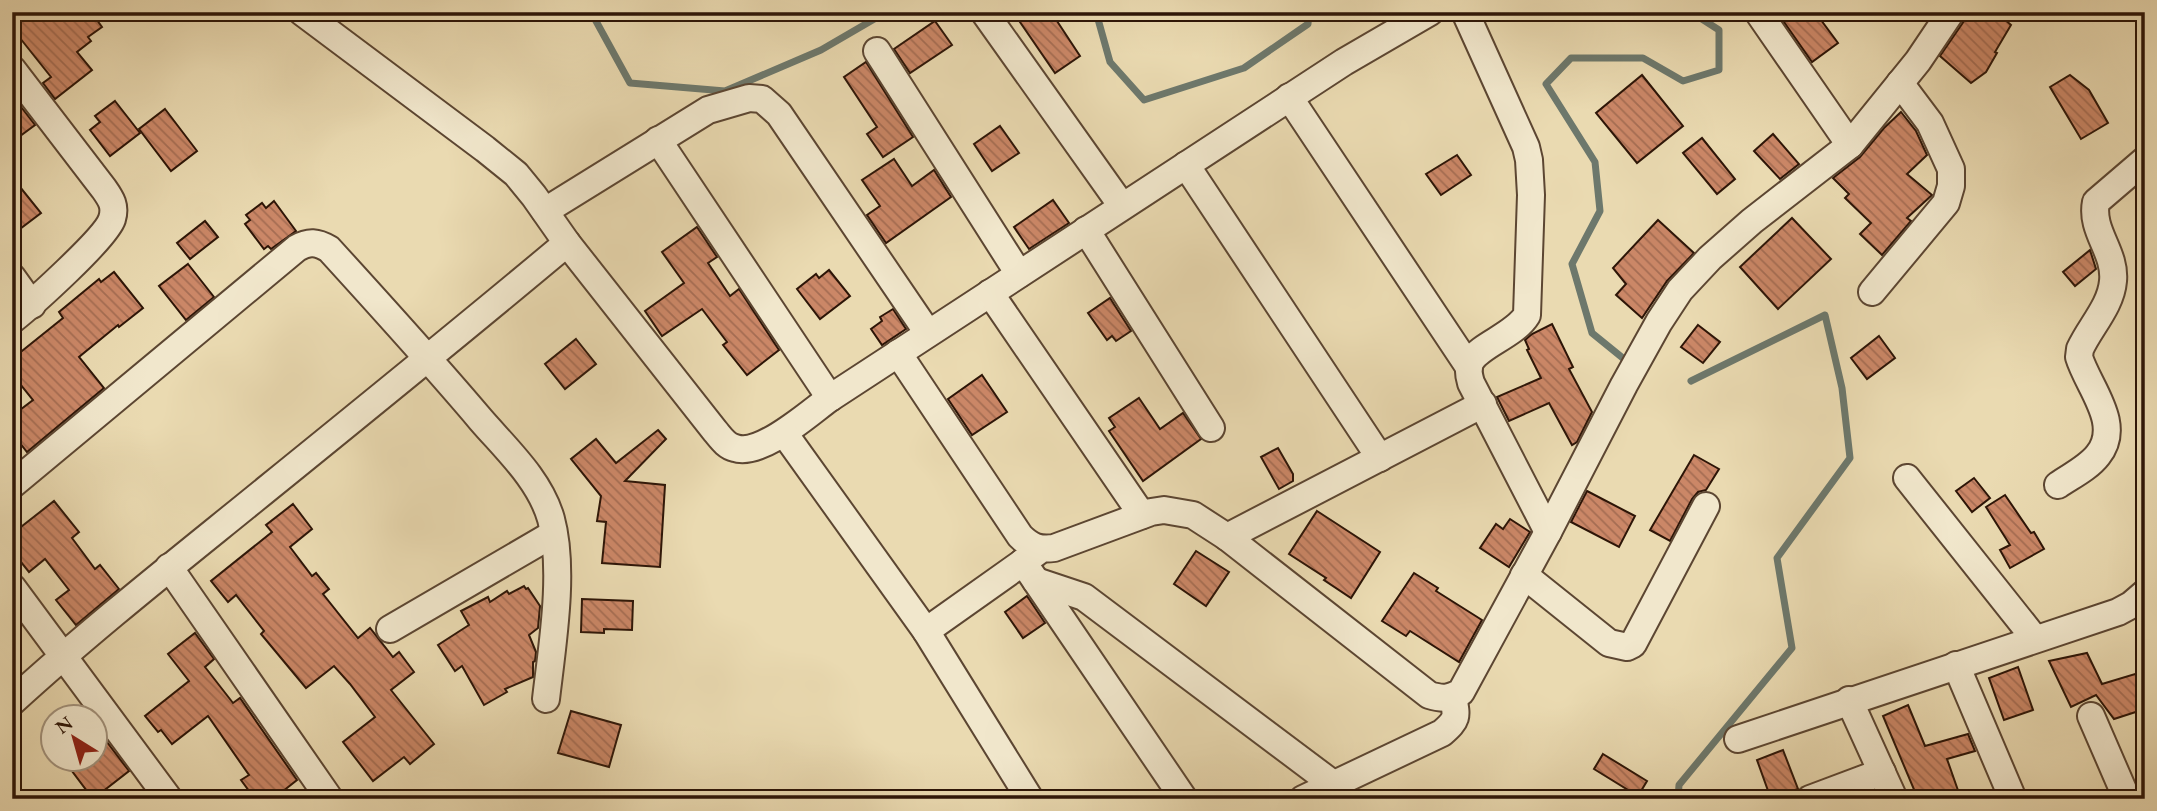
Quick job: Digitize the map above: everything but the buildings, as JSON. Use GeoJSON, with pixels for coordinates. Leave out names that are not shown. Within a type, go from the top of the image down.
{"type":"FeatureCollection","features":[{"type":"Feature","properties":{"kind":"street"},"geometry":{"type":"LineString","coordinates":[[302,12],[516,174],[567,243],[726,443],[732,448],[748,450],[783,433],[830,398],[1289,97],[1430,12]]}},
{"type":"Feature","properties":{"kind":"street"},"geometry":{"type":"LineString","coordinates":[[984,12],[1122,206]]}},
{"type":"Feature","properties":{"kind":"street"},"geometry":{"type":"LineString","coordinates":[[1465,12],[1526,147],[1531,175],[1527,315],[1520,324],[1475,356],[1469,367]]}},
{"type":"Feature","properties":{"kind":"street"},"geometry":{"type":"LineString","coordinates":[[1758,12],[1850,145]]}},
{"type":"Feature","properties":{"kind":"street"},"geometry":{"type":"LineString","coordinates":[[926,631],[1054,548],[1142,515],[1164,510],[1193,515],[1227,537],[1429,695],[1443,699],[1453,697],[1461,692],[1630,374],[1679,290],[1752,221],[1850,145],[1919,61],[1951,12]]}},
{"type":"Feature","properties":{"kind":"street"},"geometry":{"type":"LineString","coordinates":[[877,51],[1019,274]]}},
{"type":"Feature","properties":{"kind":"street"},"geometry":{"type":"LineString","coordinates":[[12,69],[104,188],[114,209],[107,229],[22,312],[12,277]]}},
{"type":"Feature","properties":{"kind":"street"},"geometry":{"type":"LineString","coordinates":[[1872,292],[1946,203],[1951,187],[1951,169],[1930,123],[1900,83]]}},
{"type":"Feature","properties":{"kind":"street"},"geometry":{"type":"LineString","coordinates":[[1289,97],[1469,367],[1471,383],[1548,532]]}},
{"type":"Feature","properties":{"kind":"street"},"geometry":{"type":"LineString","coordinates":[[545,211],[708,110],[749,98],[762,99],[779,114],[928,333]]}},
{"type":"Feature","properties":{"kind":"street"},"geometry":{"type":"LineString","coordinates":[[659,140],[830,398]]}},
{"type":"Feature","properties":{"kind":"street"},"geometry":{"type":"LineString","coordinates":[[2058,485],[2100,453],[2107,434],[2102,409],[2079,357],[2080,349],[2105,305],[2113,283],[2111,257],[2102,240],[2094,209],[2096,202],[2145,160]]}},
{"type":"Feature","properties":{"kind":"street"},"geometry":{"type":"LineString","coordinates":[[1186,164],[1380,458]]}},
{"type":"Feature","properties":{"kind":"street"},"geometry":{"type":"LineString","coordinates":[[1086,230],[1211,428]]}},
{"type":"Feature","properties":{"kind":"street"},"geometry":{"type":"LineString","coordinates":[[12,485],[307,242],[318,243],[329,249],[429,359],[536,484],[551,519],[556,553],[556,613],[546,699]]}},
{"type":"Feature","properties":{"kind":"street"},"geometry":{"type":"LineString","coordinates":[[12,702],[169,568],[429,359],[567,243]]}},
{"type":"Feature","properties":{"kind":"street"},"geometry":{"type":"LineString","coordinates":[[990,293],[1142,515]]}},
{"type":"Feature","properties":{"kind":"street"},"geometry":{"type":"LineString","coordinates":[[898,353],[1028,545],[1033,564],[1184,799]]}},
{"type":"Feature","properties":{"kind":"street"},"geometry":{"type":"LineString","coordinates":[[1227,537],[1483,404]]}},
{"type":"Feature","properties":{"kind":"street"},"geometry":{"type":"LineString","coordinates":[[783,433],[926,631],[1030,799]]}},
{"type":"Feature","properties":{"kind":"street"},"geometry":{"type":"LineString","coordinates":[[1907,478],[2035,639]]}},
{"type":"Feature","properties":{"kind":"street"},"geometry":{"type":"LineString","coordinates":[[1524,575],[1609,643],[1627,647],[1633,644],[1706,506]]}},
{"type":"Feature","properties":{"kind":"street"},"geometry":{"type":"LineString","coordinates":[[390,629],[553,534]]}},
{"type":"Feature","properties":{"kind":"street"},"geometry":{"type":"LineString","coordinates":[[1033,564],[1084,597],[1333,784]]}},
{"type":"Feature","properties":{"kind":"street"},"geometry":{"type":"LineString","coordinates":[[169,568],[329,798]]}},
{"type":"Feature","properties":{"kind":"street"},"geometry":{"type":"LineString","coordinates":[[12,587],[169,799]]}},
{"type":"Feature","properties":{"kind":"street"},"geometry":{"type":"LineString","coordinates":[[1738,739],[2118,612],[2145,593]]}},
{"type":"Feature","properties":{"kind":"street"},"geometry":{"type":"LineString","coordinates":[[1956,665],[2013,799]]}},
{"type":"Feature","properties":{"kind":"street"},"geometry":{"type":"LineString","coordinates":[[1303,799],[1442,733],[1454,723],[1457,715],[1453,697]]}},
{"type":"Feature","properties":{"kind":"street"},"geometry":{"type":"LineString","coordinates":[[1850,701],[1894,799]]}},
{"type":"Feature","properties":{"kind":"street"},"geometry":{"type":"LineString","coordinates":[[2091,716],[2127,799]]}},
{"type":"Feature","properties":{"kind":"street"},"geometry":{"type":"LineString","coordinates":[[1810,799],[1882,772]]}},
{"type":"Feature","properties":{"kind":"waterway"},"geometry":{"type":"LineString","coordinates":[[591,12],[630,83],[725,91],[821,50],[876,18],[875,12]]}},
{"type":"Feature","properties":{"kind":"waterway"},"geometry":{"type":"LineString","coordinates":[[1096,12],[1110,62],[1144,100],[1244,68],[1308,24],[1309,12]]}},
{"type":"Feature","properties":{"kind":"waterway"},"geometry":{"type":"LineString","coordinates":[[1624,359],[1592,333],[1572,264],[1600,211],[1595,162],[1546,84],[1571,58],[1643,58],[1683,81],[1719,70],[1719,30],[1691,12]]}},
{"type":"Feature","properties":{"kind":"waterway"},"geometry":{"type":"LineString","coordinates":[[1678,799],[1679,785],[1792,648],[1777,558],[1850,458],[1842,388],[1825,315],[1691,381]]}}]}
